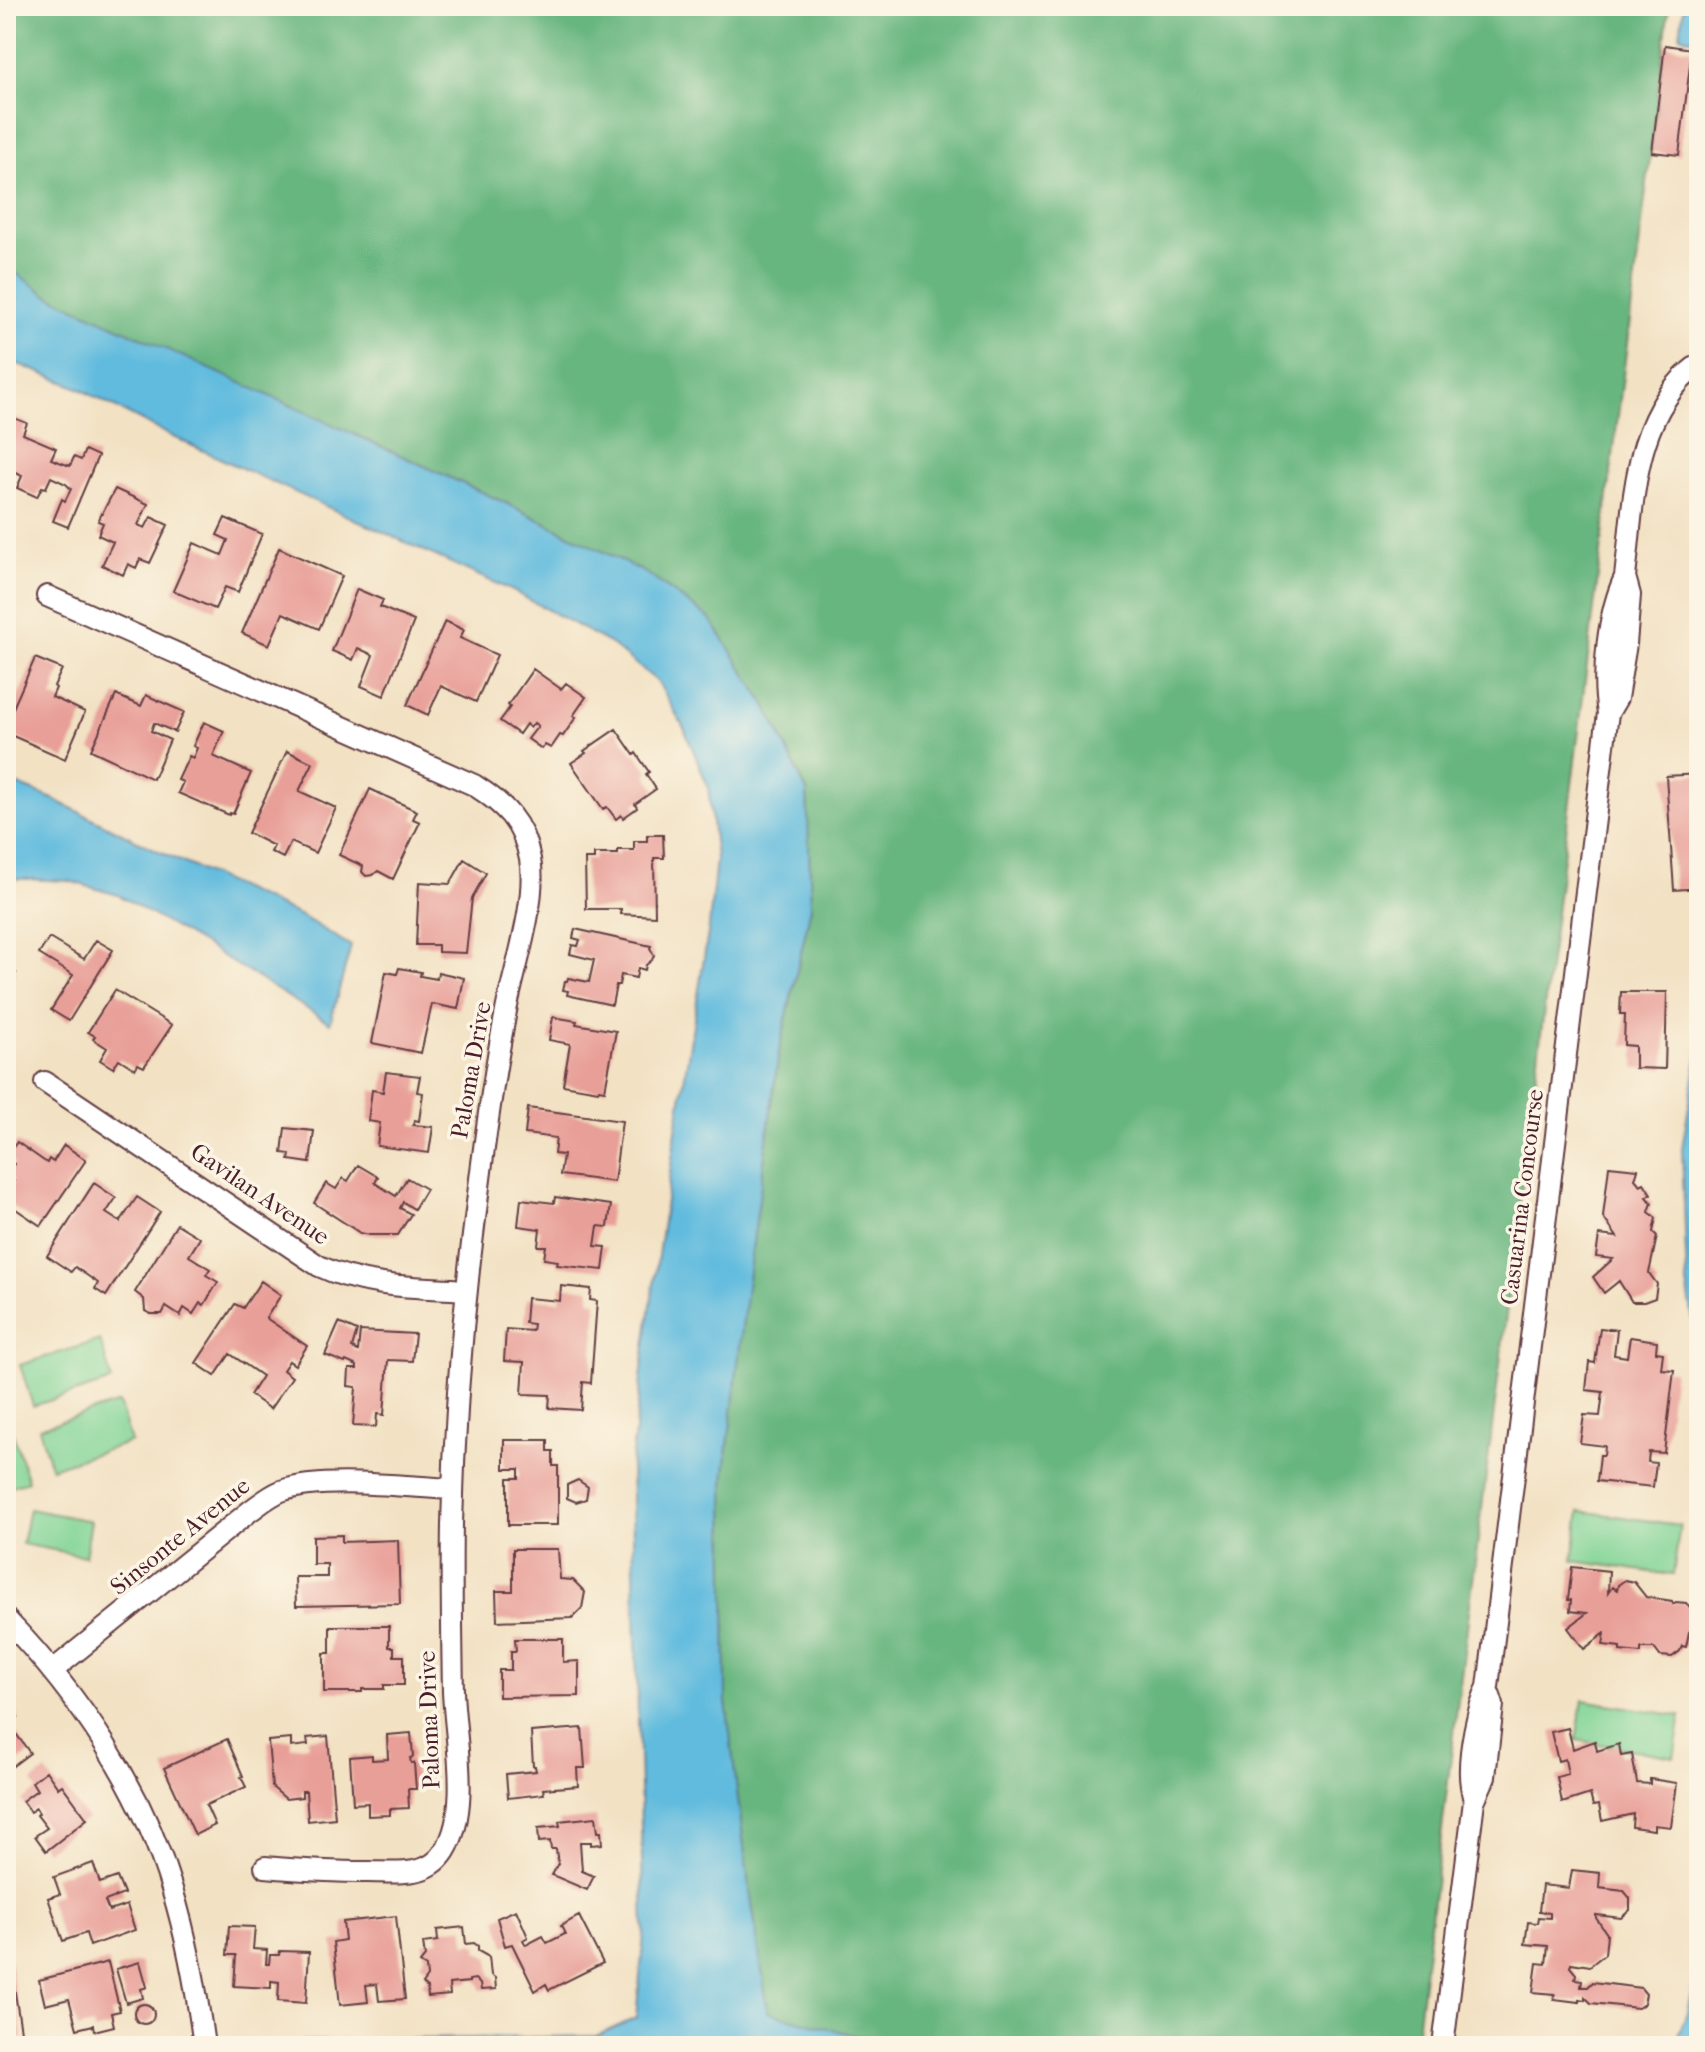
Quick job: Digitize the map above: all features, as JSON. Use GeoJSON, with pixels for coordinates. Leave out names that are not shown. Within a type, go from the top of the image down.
{"type":"FeatureCollection","features":[{"type":"Feature","properties":{"kind":"street","name":"Casuarina Concourse"},"geometry":{"type":"LineString","coordinates":[[1443,2046],[1474,1801],[1485,1777],[1493,1705],[1488,1687],[1608,713],[1617,698],[1626,644],[1630,595],[1625,577],[1639,469],[1645,441],[1666,398],[1699,364]]}},
{"type":"Feature","properties":{"kind":"street","name":"Paloma Drive"},"geometry":{"type":"LineString","coordinates":[[47,596],[474,785],[504,807],[522,830],[532,870],[531,896],[506,1013],[482,1162],[458,1390],[453,1489],[453,1676],[459,1793],[455,1823],[445,1851],[437,1861],[414,1871],[329,1872],[265,1867]]}},
{"type":"Feature","properties":{"kind":"street","name":"Gavilan Avenue"},"geometry":{"type":"LineString","coordinates":[[45,1082],[319,1266],[363,1281],[467,1290]]}},
{"type":"Feature","properties":{"kind":"street","name":"Sinsonte Avenue"},"geometry":{"type":"LineString","coordinates":[[52,1671],[273,1495],[300,1487],[346,1484],[453,1489]]}},
{"type":"Feature","properties":{"kind":"street"},"geometry":{"type":"LineString","coordinates":[[6,1619],[52,1671],[91,1726],[141,1811],[160,1854],[182,1926],[204,2046]]}},
{"type":"Feature","properties":{"kind":"green space"},"geometry":{"type":"Polygon","coordinates":[[[6,6],[1669,6],[1415,2046],[895,2046],[768,2013],[726,1702],[724,1479],[779,1051],[811,908],[807,791],[767,707],[710,619],[646,573],[510,505],[47,295],[6,266],[6,6]]]}},
{"type":"Feature","properties":{"kind":"green space"},"geometry":{"type":"Polygon","coordinates":[[[100,1340],[112,1381],[33,1406],[20,1365],[100,1340]]]}},
{"type":"Feature","properties":{"kind":"green space"},"geometry":{"type":"Polygon","coordinates":[[[119,1403],[131,1442],[51,1468],[39,1428],[119,1403]]]}},
{"type":"Feature","properties":{"kind":"green space"},"geometry":{"type":"Polygon","coordinates":[[[12,1430],[28,1481],[6,1488],[6,1432],[12,1430]]]}},
{"type":"Feature","properties":{"kind":"green space"},"geometry":{"type":"Polygon","coordinates":[[[29,1509],[91,1521],[85,1556],[22,1544],[29,1509]]]}},
{"type":"Feature","properties":{"kind":"green space"},"geometry":{"type":"Polygon","coordinates":[[[1580,1511],[1680,1525],[1673,1575],[1573,1561],[1580,1511]]]}},
{"type":"Feature","properties":{"kind":"green space"},"geometry":{"type":"Polygon","coordinates":[[[1583,1700],[1681,1716],[1674,1757],[1576,1740],[1583,1700]]]}},
{"type":"Feature","properties":{"kind":"water"},"geometry":{"type":"Polygon","coordinates":[[[1684,6],[1699,6],[1699,42],[1680,35],[1684,6]]]}},
{"type":"Feature","properties":{"kind":"water"},"geometry":{"type":"Polygon","coordinates":[[[6,266],[47,295],[510,505],[646,573],[710,619],[767,707],[807,792],[811,907],[779,1051],[724,1479],[726,1702],[768,2012],[895,2046],[290,2046],[304,2041],[596,2036],[636,2018],[644,1934],[631,1464],[677,1124],[709,927],[716,859],[708,786],[684,728],[658,682],[611,644],[513,591],[173,437],[76,387],[6,359],[6,266]]]}},
{"type":"Feature","properties":{"kind":"water"},"geometry":{"type":"Polygon","coordinates":[[[6,780],[53,799],[301,916],[351,946],[330,1023],[118,895],[69,881],[6,878],[6,780]]]}},
{"type":"Feature","properties":{"kind":"water"},"geometry":{"type":"Polygon","coordinates":[[[1699,1046],[1699,1357],[1687,1283],[1682,1148],[1699,1046]]]}},
{"type":"Feature","properties":{"kind":"water"},"geometry":{"type":"Polygon","coordinates":[[[1699,1958],[1699,2046],[1674,2046],[1687,2012],[1699,1958]]]}},
{"type":"Feature","properties":{"kind":"building"},"geometry":{"type":"Polygon","coordinates":[[[1665,45],[1692,49],[1679,155],[1652,152],[1665,45]]]}},
{"type":"Feature","properties":{"kind":"building"},"geometry":{"type":"Polygon","coordinates":[[[6,415],[27,423],[23,434],[56,448],[51,459],[70,466],[74,457],[81,460],[85,450],[98,456],[68,527],[53,521],[62,499],[65,501],[71,489],[66,484],[51,477],[37,497],[17,488],[22,476],[11,470],[13,464],[7,461],[11,450],[6,447],[6,415]]]}},
{"type":"Feature","properties":{"kind":"building"},"geometry":{"type":"Polygon","coordinates":[[[115,489],[148,504],[138,525],[145,528],[151,517],[168,525],[150,563],[140,559],[136,568],[128,564],[123,575],[102,565],[113,542],[98,535],[103,523],[98,521],[115,489]]]}},
{"type":"Feature","properties":{"kind":"building"},"geometry":{"type":"Polygon","coordinates":[[[225,518],[262,534],[238,592],[225,587],[215,609],[173,591],[194,543],[222,555],[228,540],[217,535],[225,518]]]}},
{"type":"Feature","properties":{"kind":"building"},"geometry":{"type":"Polygon","coordinates":[[[279,548],[342,576],[319,629],[283,613],[269,645],[242,633],[279,548]]]}},
{"type":"Feature","properties":{"kind":"building"},"geometry":{"type":"Polygon","coordinates":[[[357,589],[383,600],[380,607],[414,621],[384,696],[361,686],[373,655],[358,648],[353,660],[332,651],[357,589]]]}},
{"type":"Feature","properties":{"kind":"building"},"geometry":{"type":"Polygon","coordinates":[[[445,621],[464,630],[460,638],[497,655],[476,702],[441,686],[428,715],[407,705],[445,621]]]}},
{"type":"Feature","properties":{"kind":"building"},"geometry":{"type":"Polygon","coordinates":[[[35,658],[62,669],[52,697],[85,712],[65,759],[6,733],[6,724],[35,658]]]}},
{"type":"Feature","properties":{"kind":"building"},"geometry":{"type":"Polygon","coordinates":[[[533,669],[561,689],[566,683],[586,697],[563,736],[560,735],[551,748],[545,745],[542,749],[528,739],[538,726],[534,723],[530,728],[526,724],[519,734],[500,721],[533,669]]]}},
{"type":"Feature","properties":{"kind":"building"},"geometry":{"type":"Polygon","coordinates":[[[116,695],[141,706],[146,695],[184,712],[175,732],[154,723],[151,731],[170,740],[153,779],[91,750],[116,695]]]}},
{"type":"Feature","properties":{"kind":"building"},"geometry":{"type":"Polygon","coordinates":[[[204,722],[224,731],[213,756],[251,773],[233,814],[178,793],[183,782],[178,780],[189,756],[193,758],[197,748],[193,746],[204,722]]]}},
{"type":"Feature","properties":{"kind":"building"},"geometry":{"type":"Polygon","coordinates":[[[616,729],[649,772],[646,774],[656,789],[635,804],[637,808],[616,819],[607,807],[603,809],[571,763],[616,729]]]}},
{"type":"Feature","properties":{"kind":"building"},"geometry":{"type":"Polygon","coordinates":[[[287,751],[313,763],[299,791],[336,808],[315,853],[291,842],[283,858],[271,852],[274,846],[248,833],[287,751]]]}},
{"type":"Feature","properties":{"kind":"building"},"geometry":{"type":"Polygon","coordinates":[[[1699,774],[1699,888],[1674,890],[1666,776],[1699,774]]]}},
{"type":"Feature","properties":{"kind":"building"},"geometry":{"type":"Polygon","coordinates":[[[370,789],[417,811],[413,819],[420,822],[393,879],[378,871],[366,876],[362,872],[363,866],[339,855],[370,789]]]}},
{"type":"Feature","properties":{"kind":"building"},"geometry":{"type":"Polygon","coordinates":[[[647,835],[663,835],[664,858],[654,858],[655,916],[621,914],[621,909],[586,909],[585,859],[594,859],[594,854],[634,850],[634,841],[647,841],[647,835]]]}},
{"type":"Feature","properties":{"kind":"building"},"geometry":{"type":"Polygon","coordinates":[[[464,859],[486,873],[472,898],[466,953],[438,952],[438,945],[416,945],[419,882],[450,884],[464,859]]]}},
{"type":"Feature","properties":{"kind":"building"},"geometry":{"type":"Polygon","coordinates":[[[575,929],[651,946],[654,955],[645,970],[638,968],[636,978],[621,975],[612,1005],[567,995],[568,991],[563,990],[568,978],[589,982],[594,960],[570,954],[572,945],[578,946],[580,940],[573,938],[575,929]]]}},
{"type":"Feature","properties":{"kind":"building"},"geometry":{"type":"Polygon","coordinates":[[[49,938],[84,959],[96,940],[113,950],[69,1021],[51,1010],[73,975],[39,954],[49,938]]]}},
{"type":"Feature","properties":{"kind":"building"},"geometry":{"type":"Polygon","coordinates":[[[6,960],[16,973],[6,980],[6,960]]]}},
{"type":"Feature","properties":{"kind":"building"},"geometry":{"type":"Polygon","coordinates":[[[399,968],[437,979],[438,972],[464,978],[458,1009],[432,1004],[421,1053],[372,1043],[386,972],[397,974],[399,968]]]}},
{"type":"Feature","properties":{"kind":"building"},"geometry":{"type":"Polygon","coordinates":[[[115,990],[172,1025],[144,1067],[138,1064],[135,1069],[119,1059],[113,1068],[100,1060],[107,1048],[88,1032],[115,990]]]}},
{"type":"Feature","properties":{"kind":"building"},"geometry":{"type":"Polygon","coordinates":[[[1621,992],[1667,992],[1665,1069],[1635,1068],[1635,1046],[1624,1045],[1625,1014],[1620,1014],[1621,992]]]}},
{"type":"Feature","properties":{"kind":"building"},"geometry":{"type":"Polygon","coordinates":[[[553,1017],[616,1031],[605,1090],[563,1085],[570,1044],[549,1040],[553,1017]]]}},
{"type":"Feature","properties":{"kind":"building"},"geometry":{"type":"Polygon","coordinates":[[[386,1072],[420,1076],[417,1092],[423,1093],[419,1121],[414,1120],[413,1125],[433,1127],[429,1153],[377,1146],[380,1123],[368,1121],[372,1090],[383,1092],[386,1072]]]}},
{"type":"Feature","properties":{"kind":"building"},"geometry":{"type":"Polygon","coordinates":[[[528,1108],[622,1121],[614,1182],[560,1175],[563,1155],[554,1154],[556,1138],[525,1134],[528,1108]]]}},
{"type":"Feature","properties":{"kind":"building"},"geometry":{"type":"Polygon","coordinates":[[[285,1128],[314,1131],[310,1163],[289,1160],[290,1154],[282,1153],[285,1128]]]}},
{"type":"Feature","properties":{"kind":"building"},"geometry":{"type":"Polygon","coordinates":[[[17,1142],[47,1163],[49,1159],[53,1162],[64,1145],[86,1160],[41,1226],[7,1203],[11,1196],[6,1193],[14,1181],[6,1175],[14,1164],[6,1157],[17,1142]]]}},
{"type":"Feature","properties":{"kind":"building"},"geometry":{"type":"Polygon","coordinates":[[[358,1165],[378,1177],[375,1183],[396,1196],[407,1178],[426,1189],[414,1209],[403,1202],[400,1208],[411,1214],[398,1235],[360,1233],[314,1203],[326,1183],[336,1189],[343,1178],[348,1181],[358,1165]]]}},
{"type":"Feature","properties":{"kind":"building"},"geometry":{"type":"Polygon","coordinates":[[[1609,1166],[1638,1169],[1635,1179],[1640,1185],[1644,1183],[1651,1194],[1647,1197],[1652,1203],[1649,1212],[1656,1218],[1653,1232],[1657,1236],[1649,1273],[1657,1284],[1655,1298],[1644,1302],[1632,1302],[1619,1281],[1604,1293],[1593,1277],[1613,1259],[1596,1257],[1599,1235],[1617,1237],[1603,1217],[1609,1166]]]}},
{"type":"Feature","properties":{"kind":"building"},"geometry":{"type":"Polygon","coordinates":[[[94,1183],[116,1198],[106,1213],[120,1222],[137,1197],[160,1212],[106,1296],[95,1289],[98,1283],[75,1267],[71,1272],[47,1256],[94,1183]]]}},
{"type":"Feature","properties":{"kind":"building"},"geometry":{"type":"Polygon","coordinates":[[[555,1197],[611,1205],[608,1227],[598,1226],[595,1246],[606,1247],[603,1270],[557,1265],[558,1261],[544,1259],[546,1246],[538,1246],[540,1229],[518,1226],[521,1199],[554,1203],[555,1197]]]}},
{"type":"Feature","properties":{"kind":"building"},"geometry":{"type":"Polygon","coordinates":[[[177,1224],[200,1238],[189,1256],[210,1269],[206,1275],[218,1282],[204,1305],[200,1303],[193,1314],[184,1308],[180,1316],[166,1307],[162,1314],[151,1314],[145,1311],[144,1299],[135,1292],[177,1224]]]}},
{"type":"Feature","properties":{"kind":"building"},"geometry":{"type":"Polygon","coordinates":[[[261,1281],[281,1295],[266,1318],[307,1346],[295,1365],[289,1361],[283,1370],[292,1377],[270,1409],[250,1395],[262,1376],[230,1354],[215,1376],[196,1363],[235,1304],[243,1308],[261,1281]]]}},
{"type":"Feature","properties":{"kind":"building"},"geometry":{"type":"Polygon","coordinates":[[[561,1286],[591,1289],[590,1300],[597,1301],[591,1383],[583,1382],[581,1410],[549,1408],[550,1395],[522,1394],[524,1362],[504,1361],[506,1329],[532,1331],[533,1324],[525,1323],[527,1298],[560,1301],[561,1286]]]}},
{"type":"Feature","properties":{"kind":"building"},"geometry":{"type":"Polygon","coordinates":[[[339,1323],[357,1331],[352,1348],[358,1351],[360,1331],[415,1334],[412,1361],[388,1360],[384,1415],[377,1414],[376,1427],[353,1426],[356,1387],[348,1386],[349,1369],[357,1369],[357,1366],[325,1355],[339,1323]]]}},
{"type":"Feature","properties":{"kind":"building"},"geometry":{"type":"Polygon","coordinates":[[[1600,1328],[1617,1330],[1614,1355],[1627,1357],[1630,1337],[1657,1341],[1656,1352],[1663,1353],[1661,1369],[1674,1370],[1664,1453],[1649,1452],[1648,1462],[1656,1463],[1653,1487],[1597,1481],[1600,1455],[1604,1455],[1605,1446],[1580,1443],[1584,1415],[1600,1416],[1603,1392],[1586,1390],[1589,1362],[1595,1363],[1600,1328]]]}},
{"type":"Feature","properties":{"kind":"building"},"geometry":{"type":"Polygon","coordinates":[[[504,1440],[548,1440],[548,1451],[553,1451],[553,1466],[558,1466],[558,1525],[508,1525],[508,1478],[519,1478],[519,1469],[504,1469],[504,1440]]]}},
{"type":"Feature","properties":{"kind":"building"},"geometry":{"type":"Polygon","coordinates":[[[578,1480],[588,1487],[586,1499],[576,1502],[567,1498],[567,1485],[578,1480]]]}},
{"type":"Feature","properties":{"kind":"building"},"geometry":{"type":"Polygon","coordinates":[[[342,1535],[342,1542],[398,1540],[400,1604],[296,1606],[295,1577],[327,1577],[327,1564],[313,1564],[313,1536],[342,1535]]]}},
{"type":"Feature","properties":{"kind":"building"},"geometry":{"type":"Polygon","coordinates":[[[513,1549],[558,1549],[560,1579],[573,1580],[585,1592],[582,1608],[572,1618],[497,1621],[496,1591],[513,1591],[513,1549]]]}},
{"type":"Feature","properties":{"kind":"building"},"geometry":{"type":"Polygon","coordinates":[[[1572,1567],[1609,1571],[1608,1593],[1612,1587],[1617,1590],[1625,1580],[1634,1582],[1646,1597],[1672,1601],[1673,1604],[1686,1603],[1697,1618],[1695,1627],[1689,1632],[1686,1647],[1682,1646],[1672,1657],[1660,1656],[1654,1648],[1641,1648],[1641,1653],[1620,1651],[1620,1647],[1603,1645],[1605,1633],[1584,1649],[1568,1628],[1587,1613],[1570,1611],[1571,1600],[1568,1600],[1572,1567]]]}},
{"type":"Feature","properties":{"kind":"building"},"geometry":{"type":"Polygon","coordinates":[[[330,1626],[389,1626],[389,1647],[394,1647],[394,1656],[404,1656],[404,1685],[384,1685],[384,1689],[362,1689],[362,1692],[324,1692],[324,1653],[330,1653],[330,1626]]]}},
{"type":"Feature","properties":{"kind":"building"},"geometry":{"type":"Polygon","coordinates":[[[515,1639],[563,1639],[563,1662],[579,1661],[579,1696],[499,1697],[499,1670],[511,1670],[511,1651],[516,1651],[515,1639]]]}},
{"type":"Feature","properties":{"kind":"building"},"geometry":{"type":"Polygon","coordinates":[[[6,1701],[18,1717],[9,1724],[30,1753],[6,1771],[6,1701]]]}},
{"type":"Feature","properties":{"kind":"building"},"geometry":{"type":"Polygon","coordinates":[[[582,1728],[585,1768],[577,1768],[578,1786],[543,1789],[544,1794],[508,1798],[506,1774],[536,1771],[531,1732],[582,1728]]]}},
{"type":"Feature","properties":{"kind":"building"},"geometry":{"type":"Polygon","coordinates":[[[1568,1728],[1573,1749],[1595,1741],[1597,1751],[1619,1744],[1621,1756],[1632,1754],[1637,1783],[1650,1784],[1650,1779],[1677,1783],[1671,1827],[1654,1825],[1654,1830],[1632,1827],[1633,1814],[1602,1821],[1599,1805],[1593,1806],[1590,1794],[1562,1803],[1557,1777],[1568,1774],[1565,1759],[1558,1761],[1551,1732],[1568,1728]]]}},
{"type":"Feature","properties":{"kind":"building"},"geometry":{"type":"Polygon","coordinates":[[[411,1733],[413,1757],[410,1758],[414,1763],[416,1789],[408,1789],[409,1808],[390,1809],[390,1815],[368,1816],[368,1803],[353,1804],[350,1757],[372,1755],[372,1760],[388,1759],[387,1735],[411,1733]]]}},
{"type":"Feature","properties":{"kind":"building"},"geometry":{"type":"Polygon","coordinates":[[[328,1736],[335,1818],[308,1821],[306,1791],[302,1791],[302,1797],[286,1799],[272,1787],[268,1741],[291,1739],[291,1747],[308,1745],[307,1738],[328,1736]]]}},
{"type":"Feature","properties":{"kind":"building"},"geometry":{"type":"Polygon","coordinates":[[[227,1739],[246,1787],[206,1805],[215,1825],[195,1835],[164,1768],[227,1739]]]}},
{"type":"Feature","properties":{"kind":"building"},"geometry":{"type":"Polygon","coordinates":[[[46,1771],[58,1788],[62,1785],[87,1819],[46,1851],[35,1836],[47,1828],[37,1815],[36,1808],[30,1812],[22,1801],[37,1790],[32,1782],[46,1771]]]}},
{"type":"Feature","properties":{"kind":"building"},"geometry":{"type":"Polygon","coordinates":[[[596,1817],[602,1844],[580,1842],[582,1871],[594,1876],[587,1890],[552,1875],[558,1864],[556,1849],[551,1849],[550,1841],[539,1842],[538,1828],[560,1826],[559,1821],[596,1817]]]}},
{"type":"Feature","properties":{"kind":"building"},"geometry":{"type":"Polygon","coordinates":[[[93,1863],[100,1883],[117,1877],[124,1894],[105,1901],[109,1911],[127,1905],[135,1930],[90,1946],[86,1933],[63,1941],[48,1898],[60,1894],[54,1877],[93,1863]]]}},
{"type":"Feature","properties":{"kind":"building"},"geometry":{"type":"Polygon","coordinates":[[[1572,1870],[1600,1873],[1599,1888],[1624,1891],[1630,1898],[1630,1910],[1621,1918],[1596,1915],[1607,1934],[1605,1954],[1590,1966],[1571,1963],[1575,1979],[1582,1980],[1581,1987],[1588,1987],[1593,1982],[1641,1988],[1646,1994],[1644,2004],[1638,2008],[1591,2003],[1585,1997],[1579,2002],[1554,1999],[1555,1994],[1533,1992],[1537,1963],[1546,1964],[1548,1946],[1525,1944],[1528,1922],[1537,1923],[1538,1917],[1550,1918],[1550,1913],[1539,1911],[1542,1885],[1569,1888],[1572,1870]]]}},
{"type":"Feature","properties":{"kind":"building"},"geometry":{"type":"Polygon","coordinates":[[[516,1910],[528,1937],[523,1940],[526,1945],[543,1936],[547,1943],[565,1934],[561,1926],[579,1916],[603,1963],[549,1990],[546,1984],[535,1991],[512,1944],[505,1946],[497,1918],[516,1910]]]}},
{"type":"Feature","properties":{"kind":"building"},"geometry":{"type":"Polygon","coordinates":[[[396,1916],[405,1999],[379,2001],[377,1984],[366,1985],[368,2002],[340,2005],[333,1942],[345,1940],[343,1922],[396,1916]]]}},
{"type":"Feature","properties":{"kind":"building"},"geometry":{"type":"Polygon","coordinates":[[[229,1926],[255,1927],[253,1949],[267,1950],[266,1964],[269,1964],[270,1955],[279,1955],[280,1951],[309,1952],[306,2003],[278,2001],[279,1982],[271,1981],[271,1988],[234,1986],[236,1955],[227,1955],[229,1926]]]}},
{"type":"Feature","properties":{"kind":"building"},"geometry":{"type":"Polygon","coordinates":[[[464,1927],[466,1944],[474,1943],[478,1951],[489,1957],[496,1989],[481,1990],[475,1979],[449,1984],[450,1995],[428,1997],[427,1988],[422,1984],[427,1977],[426,1967],[420,1963],[425,1957],[423,1943],[438,1941],[437,1930],[464,1927]]]}},
{"type":"Feature","properties":{"kind":"building"},"geometry":{"type":"Polygon","coordinates":[[[10,1960],[22,2038],[6,2041],[6,1961],[10,1960]]]}},
{"type":"Feature","properties":{"kind":"building"},"geometry":{"type":"Polygon","coordinates":[[[108,1962],[120,2011],[111,2013],[114,2026],[94,2031],[93,2025],[77,2029],[69,1999],[45,2005],[39,1980],[108,1962]]]}},
{"type":"Feature","properties":{"kind":"building"},"geometry":{"type":"Polygon","coordinates":[[[140,1962],[147,1987],[141,1989],[143,1998],[126,2003],[116,1969],[140,1962]]]}},
{"type":"Feature","properties":{"kind":"building"},"geometry":{"type":"Polygon","coordinates":[[[140,2004],[148,2004],[154,2014],[148,2024],[140,2024],[134,2018],[134,2010],[140,2004]]]}}]}
